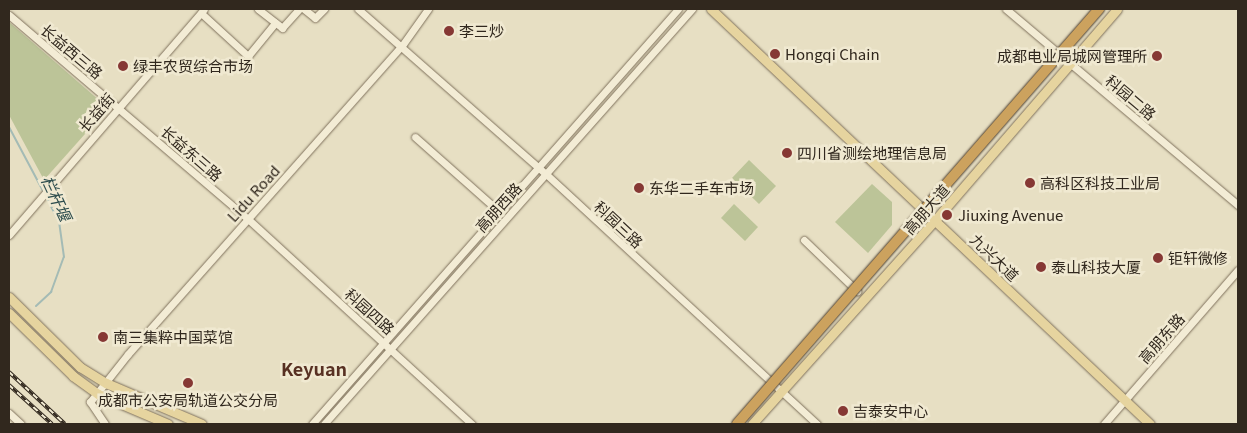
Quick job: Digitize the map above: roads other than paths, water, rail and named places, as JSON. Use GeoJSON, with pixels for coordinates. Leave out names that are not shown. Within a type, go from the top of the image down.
{"type":"FeatureCollection","features":[{"type":"Feature","properties":{"kind":"highway"},"geometry":{"type":"LineString","coordinates":[[739,424],[941,188],[1098,9]]}},
{"type":"Feature","properties":{"kind":"highway"},"geometry":{"type":"LineString","coordinates":[[819,322],[915,211],[941,188]]}},
{"type":"Feature","properties":{"kind":"main road","name":"九兴大道"},"geometry":{"type":"LineString","coordinates":[[711,9],[928,211],[1150,424]]}},
{"type":"Feature","properties":{"kind":"main road","name":"高朋大道"},"geometry":{"type":"LineString","coordinates":[[739,424],[778,389],[936,219],[1066,61],[1105,9]]}},
{"type":"Feature","properties":{"kind":"main road","name":"高朋大道"},"geometry":{"type":"LineString","coordinates":[[752,424],[858,291],[928,211],[1066,61],[1117,9]]}},
{"type":"Feature","properties":{"kind":"main road"},"geometry":{"type":"LineString","coordinates":[[9,297],[80,367],[106,383],[202,424]]}},
{"type":"Feature","properties":{"kind":"main road"},"geometry":{"type":"LineString","coordinates":[[9,313],[73,376],[98,394],[168,424]]}},
{"type":"Feature","properties":{"kind":"street"},"geometry":{"type":"LineString","coordinates":[[258,9],[282,28],[299,9]]}},
{"type":"Feature","properties":{"kind":"street"},"geometry":{"type":"LineString","coordinates":[[304,9],[316,18],[324,9]]}},
{"type":"Feature","properties":{"kind":"street","name":"科园三路"},"geometry":{"type":"LineString","coordinates":[[358,9],[546,174],[817,424]]}},
{"type":"Feature","properties":{"kind":"street","name":"Lidu Road"},"geometry":{"type":"LineString","coordinates":[[98,394],[128,354],[401,47],[428,9]]}},
{"type":"Feature","properties":{"kind":"street","name":"高朋西路"},"geometry":{"type":"LineString","coordinates":[[324,424],[388,345],[678,9]]}},
{"type":"Feature","properties":{"kind":"street","name":"高朋西路"},"geometry":{"type":"LineString","coordinates":[[312,424],[388,345],[546,174],[692,9]]}},
{"type":"Feature","properties":{"kind":"street","name":"科园二路"},"geometry":{"type":"LineString","coordinates":[[1006,9],[1238,205]]}},
{"type":"Feature","properties":{"kind":"street"},"geometry":{"type":"LineString","coordinates":[[203,11],[248,56],[276,23]]}},
{"type":"Feature","properties":{"kind":"street","name":"长益街"},"geometry":{"type":"LineString","coordinates":[[9,235],[203,11]]}},
{"type":"Feature","properties":{"kind":"street","name":"长益西三路"},"geometry":{"type":"LineString","coordinates":[[9,15],[118,107]]}},
{"type":"Feature","properties":{"kind":"street","name":"长益东三路"},"geometry":{"type":"LineString","coordinates":[[118,107],[248,219]]}},
{"type":"Feature","properties":{"kind":"street"},"geometry":{"type":"LineString","coordinates":[[415,137],[501,213]]}},
{"type":"Feature","properties":{"kind":"street","name":"科园四路"},"geometry":{"type":"LineString","coordinates":[[248,219],[388,345],[472,424]]}},
{"type":"Feature","properties":{"kind":"street"},"geometry":{"type":"LineString","coordinates":[[804,240],[858,291]]}},
{"type":"Feature","properties":{"kind":"street","name":"高朋东路"},"geometry":{"type":"LineString","coordinates":[[1104,424],[1238,270]]}},
{"type":"Feature","properties":{"kind":"street"},"geometry":{"type":"LineString","coordinates":[[98,394],[89,406],[105,424]]}},
{"type":"Feature","properties":{"kind":"street"},"geometry":{"type":"LineString","coordinates":[[9,412],[21,424]]}},
{"type":"Feature","properties":{"kind":"waterway","name":"栏杆堰"},"geometry":{"type":"LineString","coordinates":[[9,127],[43,191]]}},
{"type":"Feature","properties":{"kind":"waterway","name":"栏杆堰"},"geometry":{"type":"LineString","coordinates":[[36,306],[51,292],[64,257],[59,222],[45,195]]}},
{"type":"Feature","properties":{"kind":"railway"},"geometry":{"type":"LineString","coordinates":[[9,372],[65,424]]}},
{"type":"Feature","properties":{"kind":"railway"},"geometry":{"type":"LineString","coordinates":[[9,385],[52,424]]}},
{"type":"Feature","properties":{"kind":"place","name":"李三炒"},"geometry":{"type":"Point","coordinates":[449,31]}},
{"type":"Feature","properties":{"kind":"place","name":"Hongqi Chain"},"geometry":{"type":"Point","coordinates":[775,54]}},
{"type":"Feature","properties":{"kind":"place","name":"成都电业局城网管理所"},"geometry":{"type":"Point","coordinates":[1157,56]}},
{"type":"Feature","properties":{"kind":"place","name":"绿丰农贸综合市场"},"geometry":{"type":"Point","coordinates":[123,66]}},
{"type":"Feature","properties":{"kind":"place","name":"四川省测绘地理信息局"},"geometry":{"type":"Point","coordinates":[787,153]}},
{"type":"Feature","properties":{"kind":"place","name":"高科区科技工业局"},"geometry":{"type":"Point","coordinates":[1030,183]}},
{"type":"Feature","properties":{"kind":"place","name":"东华二手车市场"},"geometry":{"type":"Point","coordinates":[639,188]}},
{"type":"Feature","properties":{"kind":"place","name":"Jiuxing Avenue"},"geometry":{"type":"Point","coordinates":[947,215]}},
{"type":"Feature","properties":{"kind":"place","name":"钜轩微修"},"geometry":{"type":"Point","coordinates":[1158,258]}},
{"type":"Feature","properties":{"kind":"place","name":"泰山科技大厦"},"geometry":{"type":"Point","coordinates":[1041,267]}},
{"type":"Feature","properties":{"kind":"place","name":"南三集粹中国菜馆"},"geometry":{"type":"Point","coordinates":[103,337]}},
{"type":"Feature","properties":{"kind":"place","name":"成都市公安局轨道公交分局"},"geometry":{"type":"Point","coordinates":[188,383]}},
{"type":"Feature","properties":{"kind":"place","name":"吉泰安中心"},"geometry":{"type":"Point","coordinates":[843,411]}},
{"type":"Feature","properties":{"kind":"district","name":"Keyuan"},"geometry":{"type":"Point","coordinates":[314,368]}}]}
